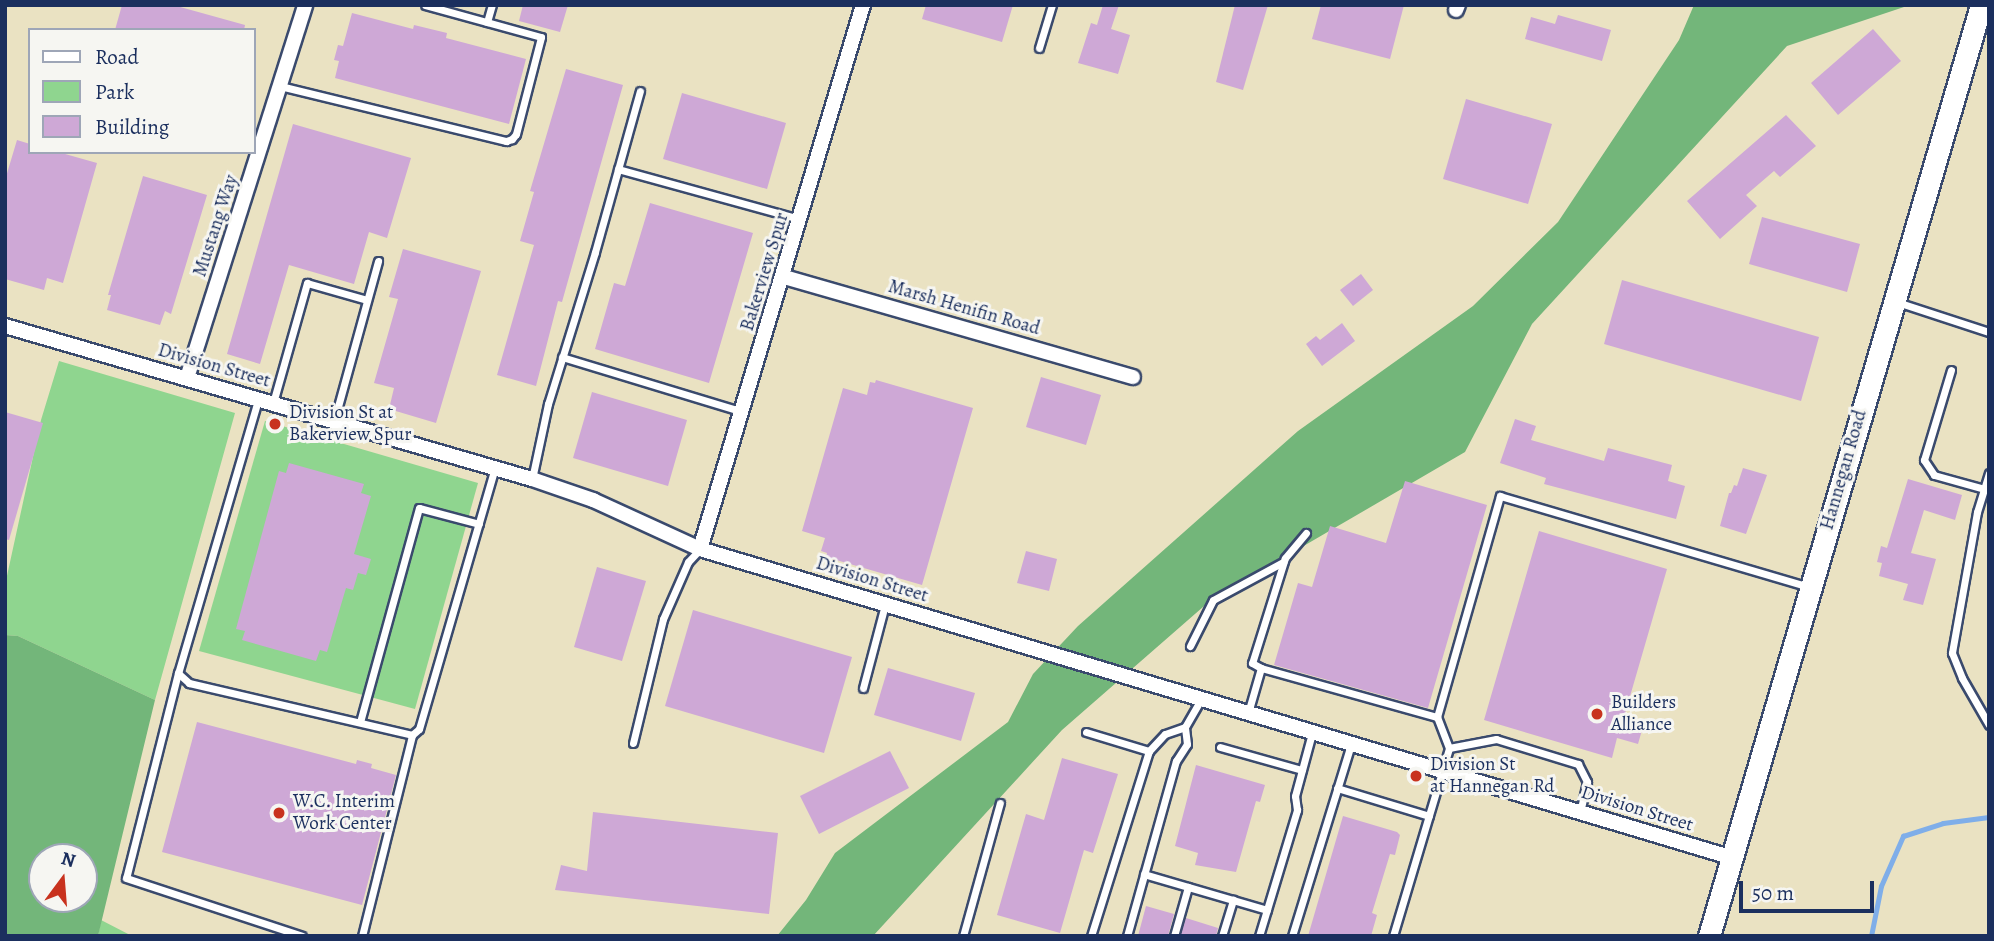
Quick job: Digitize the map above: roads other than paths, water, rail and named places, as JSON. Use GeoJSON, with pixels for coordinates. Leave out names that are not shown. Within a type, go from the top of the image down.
{"type":"FeatureCollection","features":[{"type":"Feature","properties":{"kind":"main road","name":"Hannegan Road"},"geometry":{"type":"LineString","coordinates":[[1709,936],[1981,5]]}},
{"type":"Feature","properties":{"kind":"street","name":"Mustang Way"},"geometry":{"type":"LineString","coordinates":[[187,378],[305,5]]}},
{"type":"Feature","properties":{"kind":"street","name":"Bakerview Spur"},"geometry":{"type":"LineString","coordinates":[[701,549],[863,5]]}},
{"type":"Feature","properties":{"kind":"street","name":"Marsh Henifin Road"},"geometry":{"type":"LineString","coordinates":[[784,276],[1133,377]]}},
{"type":"Feature","properties":{"kind":"street","name":"Division Street"},"geometry":{"type":"LineString","coordinates":[[5,326],[532,479],[593,500],[701,549],[1733,858]]}},
{"type":"Feature","properties":{"kind":"lane"},"geometry":{"type":"LineString","coordinates":[[281,86],[506,141],[512,139],[516,134],[541,37],[425,5]]}},
{"type":"Feature","properties":{"kind":"lane"},"geometry":{"type":"LineString","coordinates":[[487,22],[492,5]]}},
{"type":"Feature","properties":{"kind":"lane"},"geometry":{"type":"LineString","coordinates":[[1039,48],[1052,5]]}},
{"type":"Feature","properties":{"kind":"lane"},"geometry":{"type":"LineString","coordinates":[[532,479],[548,404],[640,91]]}},
{"type":"Feature","properties":{"kind":"lane"},"geometry":{"type":"LineString","coordinates":[[618,169],[801,219]]}},
{"type":"Feature","properties":{"kind":"lane"},"geometry":{"type":"LineString","coordinates":[[334,421],[378,261]]}},
{"type":"Feature","properties":{"kind":"lane"},"geometry":{"type":"LineString","coordinates":[[302,936],[126,878],[178,673],[307,283],[368,300]]}},
{"type":"Feature","properties":{"kind":"lane"},"geometry":{"type":"LineString","coordinates":[[1893,301],[1989,331]]}},
{"type":"Feature","properties":{"kind":"lane"},"geometry":{"type":"LineString","coordinates":[[562,357],[743,412]]}},
{"type":"Feature","properties":{"kind":"lane"},"geometry":{"type":"LineString","coordinates":[[1951,370],[1924,460],[1934,475],[1984,489]]}},
{"type":"Feature","properties":{"kind":"lane"},"geometry":{"type":"LineString","coordinates":[[362,936],[412,735],[419,729],[495,468]]}},
{"type":"Feature","properties":{"kind":"lane"},"geometry":{"type":"LineString","coordinates":[[1989,473],[1952,653],[1962,678],[1989,725]]}},
{"type":"Feature","properties":{"kind":"lane"},"geometry":{"type":"LineString","coordinates":[[1393,936],[1450,748],[1437,717],[1500,496],[1811,587]]}},
{"type":"Feature","properties":{"kind":"lane"},"geometry":{"type":"LineString","coordinates":[[360,722],[419,508],[478,524]]}},
{"type":"Feature","properties":{"kind":"lane"},"geometry":{"type":"LineString","coordinates":[[1306,533],[1283,562],[1252,663],[1261,668],[1437,717]]}},
{"type":"Feature","properties":{"kind":"lane"},"geometry":{"type":"LineString","coordinates":[[633,743],[645,681],[663,619],[688,562],[701,549]]}},
{"type":"Feature","properties":{"kind":"lane"},"geometry":{"type":"LineString","coordinates":[[1190,646],[1213,600],[1283,562]]}},
{"type":"Feature","properties":{"kind":"lane"},"geometry":{"type":"LineString","coordinates":[[863,688],[885,604]]}},
{"type":"Feature","properties":{"kind":"lane"},"geometry":{"type":"LineString","coordinates":[[1248,713],[1261,668]]}},
{"type":"Feature","properties":{"kind":"lane"},"geometry":{"type":"LineString","coordinates":[[178,673],[189,683],[412,735]]}},
{"type":"Feature","properties":{"kind":"lane"},"geometry":{"type":"LineString","coordinates":[[1127,936],[1176,761],[1186,744],[1185,727],[1202,699]]}},
{"type":"Feature","properties":{"kind":"lane"},"geometry":{"type":"LineString","coordinates":[[1091,936],[1149,751],[1165,734],[1185,727]]}},
{"type":"Feature","properties":{"kind":"lane"},"geometry":{"type":"LineString","coordinates":[[1086,732],[1149,751]]}},
{"type":"Feature","properties":{"kind":"lane"},"geometry":{"type":"LineString","coordinates":[[1259,936],[1297,810],[1294,796],[1312,732]]}},
{"type":"Feature","properties":{"kind":"lane"},"geometry":{"type":"LineString","coordinates":[[1450,748],[1496,739],[1578,764],[1587,782],[1580,813]]}},
{"type":"Feature","properties":{"kind":"lane"},"geometry":{"type":"LineString","coordinates":[[1292,936],[1351,744]]}},
{"type":"Feature","properties":{"kind":"lane"},"geometry":{"type":"LineString","coordinates":[[1220,747],[1302,770]]}},
{"type":"Feature","properties":{"kind":"lane"},"geometry":{"type":"LineString","coordinates":[[1337,788],[1429,816]]}},
{"type":"Feature","properties":{"kind":"lane"},"geometry":{"type":"LineString","coordinates":[[962,936],[1000,803]]}},
{"type":"Feature","properties":{"kind":"lane"},"geometry":{"type":"LineString","coordinates":[[1144,874],[1267,910]]}},
{"type":"Feature","properties":{"kind":"lane"},"geometry":{"type":"LineString","coordinates":[[1174,936],[1188,887]]}},
{"type":"Feature","properties":{"kind":"lane"},"geometry":{"type":"LineString","coordinates":[[1222,936],[1233,900]]}},
{"type":"Feature","properties":{"kind":"waterway"},"geometry":{"type":"LineString","coordinates":[[1871,936],[1881,886],[1903,836],[1943,823],[1989,817]]}},
{"type":"Feature","properties":{"kind":"place","name":"Division St at Bakerview Spur"},"geometry":{"type":"Point","coordinates":[275,424]}},
{"type":"Feature","properties":{"kind":"place","name":"Builders Alliance"},"geometry":{"type":"Point","coordinates":[1597,714]}},
{"type":"Feature","properties":{"kind":"place","name":"Division St at Hannegan Rd"},"geometry":{"type":"Point","coordinates":[1416,776]}},
{"type":"Feature","properties":{"kind":"place","name":"W.C. Interim Work Center"},"geometry":{"type":"Point","coordinates":[279,813]}}]}
